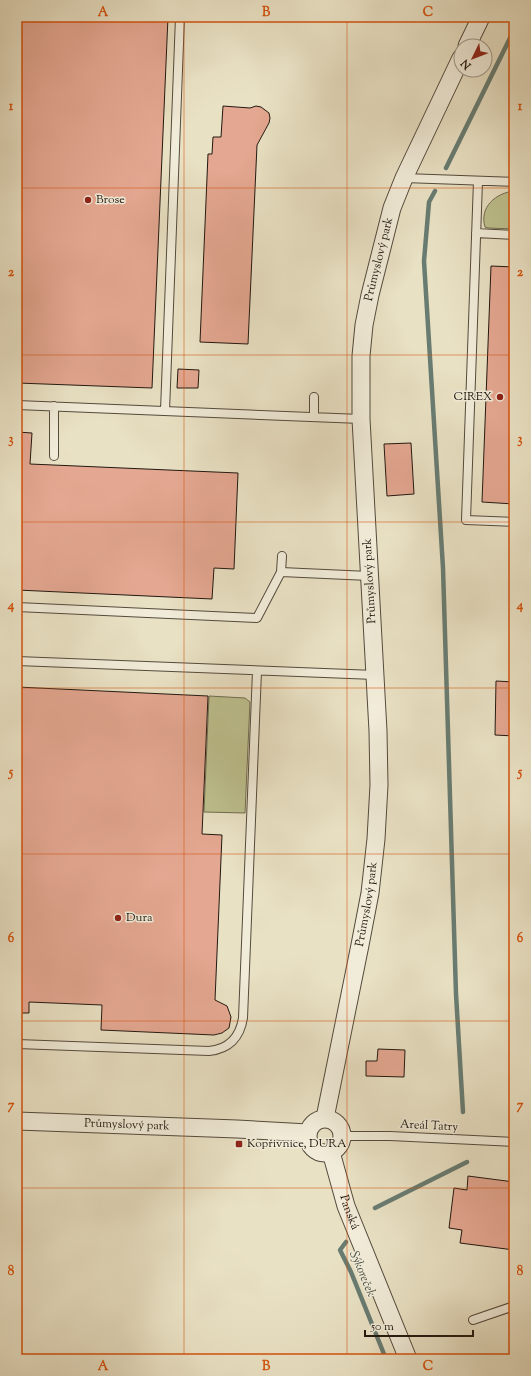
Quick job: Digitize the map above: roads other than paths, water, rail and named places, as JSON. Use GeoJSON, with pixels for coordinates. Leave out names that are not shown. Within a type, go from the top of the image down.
{"type":"FeatureCollection","features":[{"type":"Feature","properties":{"kind":"street"},"geometry":{"type":"LineString","coordinates":[[471,38],[481,17]]}},
{"type":"Feature","properties":{"kind":"street","name":"Průmyslový park"},"geometry":{"type":"LineString","coordinates":[[325,1118],[370,893],[376,839],[379,785],[378,731],[361,419],[361,356],[364,325],[384,236],[392,208],[404,178],[453,75]]}},
{"type":"Feature","properties":{"kind":"street"},"geometry":{"type":"LineString","coordinates":[[325,1118],[335,1122],[342,1130],[342,1136],[339,1146],[331,1152],[319,1152],[314,1149],[308,1139],[308,1133],[314,1122],[325,1118]]}},
{"type":"Feature","properties":{"kind":"street","name":"Průmyslový park"},"geometry":{"type":"LineString","coordinates":[[17,1121],[237,1128],[308,1133]]}},
{"type":"Feature","properties":{"kind":"street","name":"Panská"},"geometry":{"type":"LineString","coordinates":[[331,1152],[346,1206],[408,1359]]}},
{"type":"Feature","properties":{"kind":"lane"},"geometry":{"type":"LineString","coordinates":[[165,411],[180,17]]}},
{"type":"Feature","properties":{"kind":"lane"},"geometry":{"type":"LineString","coordinates":[[404,178],[514,182]]}},
{"type":"Feature","properties":{"kind":"lane"},"geometry":{"type":"LineString","coordinates":[[478,181],[466,520],[514,522]]}},
{"type":"Feature","properties":{"kind":"lane"},"geometry":{"type":"LineString","coordinates":[[476,233],[514,235]]}},
{"type":"Feature","properties":{"kind":"lane"},"geometry":{"type":"LineString","coordinates":[[314,397],[314,417]]}},
{"type":"Feature","properties":{"kind":"lane"},"geometry":{"type":"LineString","coordinates":[[17,405],[361,419]]}},
{"type":"Feature","properties":{"kind":"lane"},"geometry":{"type":"LineString","coordinates":[[54,406],[54,456]]}},
{"type":"Feature","properties":{"kind":"lane"},"geometry":{"type":"LineString","coordinates":[[17,607],[257,618],[281,572],[282,556]]}},
{"type":"Feature","properties":{"kind":"lane"},"geometry":{"type":"LineString","coordinates":[[281,572],[369,576]]}},
{"type":"Feature","properties":{"kind":"lane"},"geometry":{"type":"LineString","coordinates":[[17,661],[375,675]]}},
{"type":"Feature","properties":{"kind":"lane"},"geometry":{"type":"LineString","coordinates":[[17,1044],[209,1051],[225,1047],[238,1035],[244,1018],[257,671]]}},
{"type":"Feature","properties":{"kind":"lane","name":"Areál Tatry"},"geometry":{"type":"LineString","coordinates":[[342,1136],[390,1136],[514,1142]]}},
{"type":"Feature","properties":{"kind":"lane"},"geometry":{"type":"LineString","coordinates":[[473,1320],[514,1306]]}},
{"type":"Feature","properties":{"kind":"waterway"},"geometry":{"type":"LineString","coordinates":[[446,168],[514,30]]}},
{"type":"Feature","properties":{"kind":"waterway"},"geometry":{"type":"LineString","coordinates":[[435,191],[429,202],[424,261],[443,568],[456,994],[463,1112]]}},
{"type":"Feature","properties":{"kind":"waterway","name":"Sýkoreček"},"geometry":{"type":"LineString","coordinates":[[375,1208],[467,1162]]}},
{"type":"Feature","properties":{"kind":"waterway","name":"Sýkoreček"},"geometry":{"type":"LineString","coordinates":[[346,1242],[340,1250],[351,1272],[386,1359]]}},
{"type":"Feature","properties":{"kind":"place","name":"Brose"},"geometry":{"type":"Point","coordinates":[88,200]}},
{"type":"Feature","properties":{"kind":"place","name":"CIREX"},"geometry":{"type":"Point","coordinates":[500,397]}},
{"type":"Feature","properties":{"kind":"place","name":"Dura"},"geometry":{"type":"Point","coordinates":[118,918]}},
{"type":"Feature","properties":{"kind":"place","name":"Kopřivnice, DURA"},"geometry":{"type":"Point","coordinates":[239,1144]}}]}
